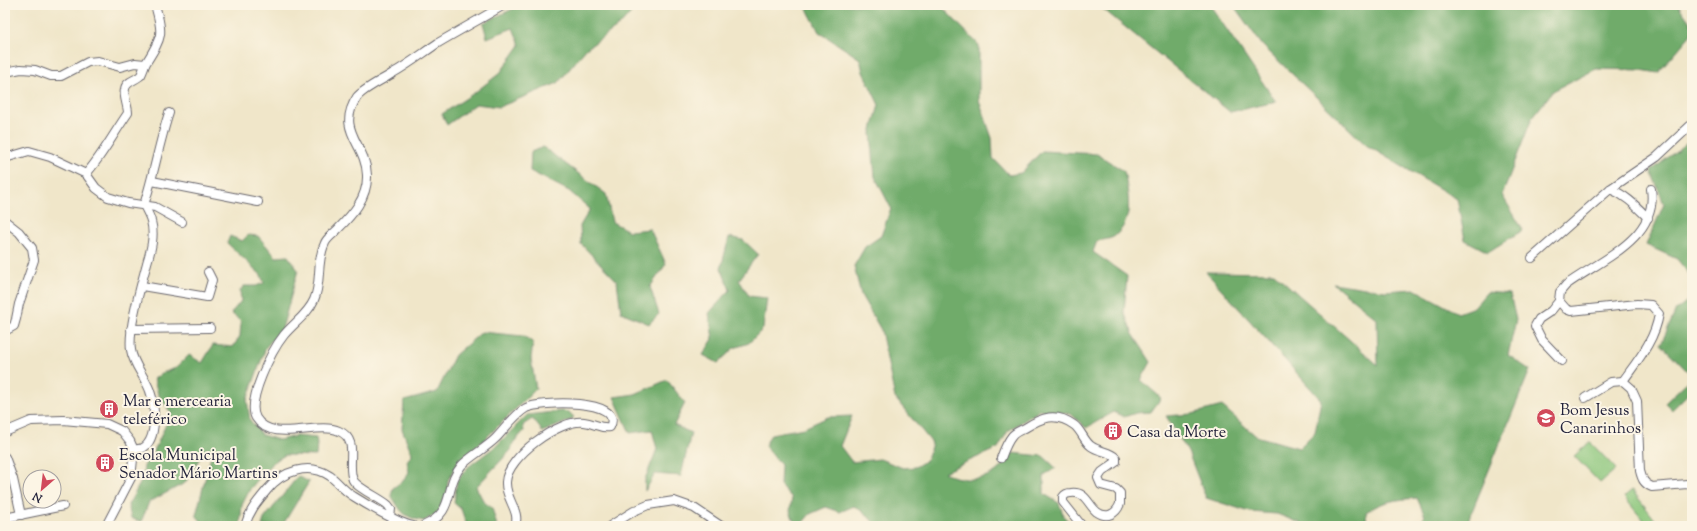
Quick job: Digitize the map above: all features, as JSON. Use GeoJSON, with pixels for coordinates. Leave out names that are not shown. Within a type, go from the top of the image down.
{"type":"FeatureCollection","features":[{"type":"Feature","properties":{"kind":"street"},"geometry":{"type":"LineString","coordinates":[[86,174],[95,164],[128,113],[124,89],[126,85],[141,75],[145,64],[157,46],[160,34],[160,22],[154,5]]}},
{"type":"Feature","properties":{"kind":"street"},"geometry":{"type":"LineString","coordinates":[[390,516],[390,509],[388,505],[357,485],[353,480],[352,446],[346,436],[339,430],[323,428],[283,431],[267,428],[257,419],[253,406],[266,367],[282,337],[307,312],[314,301],[317,291],[319,257],[326,241],[355,211],[366,191],[368,174],[348,123],[350,111],[359,95],[439,43],[504,5]]}},
{"type":"Feature","properties":{"kind":"street"},"geometry":{"type":"LineString","coordinates":[[5,72],[21,69],[35,70],[51,76],[61,76],[88,62],[98,61],[120,67],[135,63],[145,64]]}},
{"type":"Feature","properties":{"kind":"street"},"geometry":{"type":"LineString","coordinates":[[134,450],[142,448],[148,443],[152,435],[154,411],[150,392],[134,361],[131,350],[131,329],[153,234],[151,221],[144,205],[152,181],[160,144],[169,113]]}},
{"type":"Feature","properties":{"kind":"street"},"geometry":{"type":"LineString","coordinates":[[1532,258],[1610,189],[1657,157],[1690,126]]}},
{"type":"Feature","properties":{"kind":"street"},"geometry":{"type":"LineString","coordinates":[[5,158],[29,151],[50,157],[86,174],[96,188],[108,197],[128,203],[155,207],[182,222]]}},
{"type":"Feature","properties":{"kind":"street"},"geometry":{"type":"LineString","coordinates":[[152,181],[258,202]]}},
{"type":"Feature","properties":{"kind":"street"},"geometry":{"type":"LineString","coordinates":[[1610,189],[1621,193],[1648,218]]}},
{"type":"Feature","properties":{"kind":"street"},"geometry":{"type":"LineString","coordinates":[[1562,361],[1542,340],[1535,326],[1539,319],[1551,311],[1559,301],[1560,292],[1566,285],[1627,244],[1643,226],[1648,218],[1652,199],[1650,189]]}},
{"type":"Feature","properties":{"kind":"street"},"geometry":{"type":"LineString","coordinates":[[5,221],[18,232],[32,248],[34,260],[19,304],[14,326],[5,331]]}},
{"type":"Feature","properties":{"kind":"street"},"geometry":{"type":"LineString","coordinates":[[142,286],[207,297],[212,280],[208,272]]}},
{"type":"Feature","properties":{"kind":"street"},"geometry":{"type":"LineString","coordinates":[[1559,301],[1566,309],[1571,311],[1637,304],[1651,306],[1656,310],[1659,314],[1657,326],[1650,342],[1623,381]]}},
{"type":"Feature","properties":{"kind":"street"},"geometry":{"type":"LineString","coordinates":[[131,329],[210,328]]}},
{"type":"Feature","properties":{"kind":"street"},"geometry":{"type":"LineString","coordinates":[[1585,398],[1611,382],[1623,381],[1631,388],[1637,401],[1640,471],[1643,481],[1646,485],[1652,487],[1692,485]]}},
{"type":"Feature","properties":{"kind":"street"},"geometry":{"type":"LineString","coordinates":[[422,526],[439,516],[444,510],[450,498],[452,483],[463,464],[496,438],[515,417],[526,408],[571,403],[598,407],[607,411],[612,416],[613,421],[610,426],[604,428],[583,422],[560,426],[545,436],[512,465],[506,480],[506,492],[514,507],[517,518],[515,526]]}},
{"type":"Feature","properties":{"kind":"street"},"geometry":{"type":"LineString","coordinates":[[1001,458],[1004,449],[1013,435],[1040,419],[1052,416],[1069,421],[1076,426],[1090,446],[1096,450],[1113,454],[1116,458],[1116,462],[1099,475],[1098,481],[1101,485],[1116,489],[1120,493],[1120,504],[1113,514],[1102,515],[1096,511],[1087,498],[1076,492],[1063,497],[1062,502],[1082,526]]}},
{"type":"Feature","properties":{"kind":"street"},"geometry":{"type":"LineString","coordinates":[[5,432],[31,421],[63,420],[107,424],[122,431],[130,441],[134,450],[131,478],[106,526]]}},
{"type":"Feature","properties":{"kind":"street"},"geometry":{"type":"LineString","coordinates":[[5,457],[13,479],[21,515]]}},
{"type":"Feature","properties":{"kind":"street"},"geometry":{"type":"LineString","coordinates":[[245,526],[251,510],[272,484],[282,476],[294,471],[308,469],[321,472],[331,477],[352,496],[413,526]]}},
{"type":"Feature","properties":{"kind":"street"},"geometry":{"type":"LineString","coordinates":[[610,526],[634,511],[648,505],[674,501],[694,508],[720,526]]}},
{"type":"Feature","properties":{"kind":"street"},"geometry":{"type":"LineString","coordinates":[[5,518],[63,506]]}},
{"type":"Feature","properties":{"kind":"green space"},"geometry":{"type":"Polygon","coordinates":[[[521,5],[638,5],[620,25],[586,49],[558,83],[499,107],[476,104],[447,125],[442,114],[474,93],[500,73],[520,45],[513,28],[487,38],[483,23],[521,5]]]}},
{"type":"Feature","properties":{"kind":"green space"},"geometry":{"type":"Polygon","coordinates":[[[805,5],[940,5],[979,45],[979,100],[992,138],[993,158],[1009,175],[1021,173],[1042,151],[1097,154],[1124,171],[1128,197],[1128,214],[1125,222],[1115,236],[1109,239],[1097,241],[1093,252],[1127,276],[1124,312],[1133,334],[1151,362],[1141,380],[1161,398],[1151,412],[1136,413],[1124,417],[1114,412],[1086,428],[1071,414],[1040,410],[1008,431],[998,448],[944,472],[963,479],[976,479],[995,472],[1002,466],[1012,453],[1043,456],[1056,468],[1044,475],[1044,494],[1059,503],[1064,517],[1074,526],[877,526],[865,513],[854,506],[840,512],[826,507],[810,514],[800,526],[796,526],[790,511],[792,498],[780,485],[781,465],[765,446],[771,434],[804,428],[828,417],[852,416],[840,446],[852,462],[880,459],[903,468],[915,467],[927,460],[932,443],[895,398],[881,330],[861,295],[854,266],[865,247],[881,236],[891,208],[875,177],[871,133],[879,105],[863,72],[860,59],[819,32],[805,5]]]}},
{"type":"Feature","properties":{"kind":"green space"},"geometry":{"type":"Polygon","coordinates":[[[1098,5],[1210,5],[1276,102],[1230,112],[1098,5]]]}},
{"type":"Feature","properties":{"kind":"green space"},"geometry":{"type":"Polygon","coordinates":[[[1233,5],[1678,5],[1692,25],[1692,33],[1658,73],[1641,70],[1596,69],[1553,91],[1532,118],[1502,195],[1523,230],[1488,252],[1465,240],[1457,199],[1366,145],[1263,46],[1233,5]]]}},
{"type":"Feature","properties":{"kind":"green space"},"geometry":{"type":"Polygon","coordinates":[[[1691,139],[1692,278],[1677,259],[1646,245],[1664,204],[1651,171],[1691,139]]]}},
{"type":"Feature","properties":{"kind":"green space"},"geometry":{"type":"Polygon","coordinates":[[[543,147],[606,194],[612,222],[629,231],[650,229],[666,264],[650,287],[659,314],[649,324],[621,312],[617,281],[581,244],[580,226],[590,209],[569,191],[530,171],[531,152],[543,147]]]}},
{"type":"Feature","properties":{"kind":"green space"},"geometry":{"type":"Polygon","coordinates":[[[248,235],[258,236],[276,257],[288,256],[298,270],[282,329],[266,347],[247,400],[250,420],[262,435],[279,440],[296,436],[316,438],[316,456],[285,455],[272,463],[250,489],[242,505],[240,526],[205,526],[196,515],[212,452],[206,448],[185,483],[149,502],[141,522],[131,518],[128,505],[142,480],[144,466],[155,449],[171,413],[158,394],[154,379],[162,373],[176,368],[189,355],[202,363],[213,345],[233,347],[240,336],[241,321],[231,313],[241,301],[240,291],[244,286],[256,286],[264,283],[261,275],[227,243],[230,236],[242,241],[248,235]]]}},
{"type":"Feature","properties":{"kind":"green space"},"geometry":{"type":"Polygon","coordinates":[[[729,237],[743,240],[758,254],[739,280],[749,296],[767,298],[763,329],[749,343],[734,348],[718,363],[703,355],[713,339],[709,313],[730,290],[721,268],[729,237]]]}},
{"type":"Feature","properties":{"kind":"green space"},"geometry":{"type":"Polygon","coordinates":[[[1206,272],[1274,273],[1378,365],[1377,319],[1333,283],[1385,291],[1414,289],[1458,313],[1474,307],[1487,292],[1510,294],[1516,320],[1508,355],[1530,370],[1466,526],[1415,526],[1425,516],[1417,498],[1390,501],[1373,508],[1366,512],[1367,526],[1301,526],[1300,523],[1277,514],[1250,512],[1206,498],[1188,452],[1166,416],[1192,414],[1222,406],[1256,436],[1299,448],[1315,432],[1321,400],[1206,272]]]}},
{"type":"Feature","properties":{"kind":"green space"},"geometry":{"type":"Polygon","coordinates":[[[1692,297],[1692,376],[1661,344],[1676,310],[1692,297]]]}},
{"type":"Feature","properties":{"kind":"green space"},"geometry":{"type":"Polygon","coordinates":[[[482,332],[523,336],[533,342],[531,359],[536,389],[482,442],[459,462],[448,480],[447,492],[438,513],[424,521],[412,518],[407,516],[401,510],[391,495],[393,488],[404,480],[409,472],[407,461],[412,454],[402,429],[404,401],[437,392],[455,355],[482,332]]]}},
{"type":"Feature","properties":{"kind":"green space"},"geometry":{"type":"Polygon","coordinates":[[[1692,377],[1692,394],[1690,392],[1672,410],[1665,403],[1692,377]]]}},
{"type":"Feature","properties":{"kind":"green space"},"geometry":{"type":"Polygon","coordinates":[[[667,380],[685,403],[674,425],[691,433],[681,476],[655,474],[645,491],[645,479],[657,449],[652,430],[630,433],[614,397],[635,394],[667,380]]]}},
{"type":"Feature","properties":{"kind":"green space"},"geometry":{"type":"Polygon","coordinates":[[[562,411],[569,412],[574,417],[569,421],[542,432],[537,423],[532,419],[523,425],[524,431],[513,443],[511,450],[476,487],[484,502],[492,508],[497,526],[467,526],[461,509],[454,503],[457,480],[468,467],[496,446],[527,415],[562,411]]]}},
{"type":"Feature","properties":{"kind":"green space"},"geometry":{"type":"Polygon","coordinates":[[[1590,442],[1616,469],[1600,483],[1574,456],[1590,442]]]}},
{"type":"Feature","properties":{"kind":"green space"},"geometry":{"type":"Polygon","coordinates":[[[298,476],[309,482],[282,526],[262,526],[264,519],[298,476]]]}},
{"type":"Feature","properties":{"kind":"green space"},"geometry":{"type":"Polygon","coordinates":[[[1632,490],[1660,526],[1648,526],[1624,497],[1632,490]]]}},
{"type":"Feature","properties":{"kind":"place","name":"Mar e mercearia teleférico"},"geometry":{"type":"Point","coordinates":[109,409]}},
{"type":"Feature","properties":{"kind":"place","name":"Bom Jesus Canarinhos"},"geometry":{"type":"Point","coordinates":[1546,418]}},
{"type":"Feature","properties":{"kind":"place","name":"Casa da Morte"},"geometry":{"type":"Point","coordinates":[1113,431]}},
{"type":"Feature","properties":{"kind":"place","name":"Escola Municipal Senador Mário Martins"},"geometry":{"type":"Point","coordinates":[105,463]}}]}
